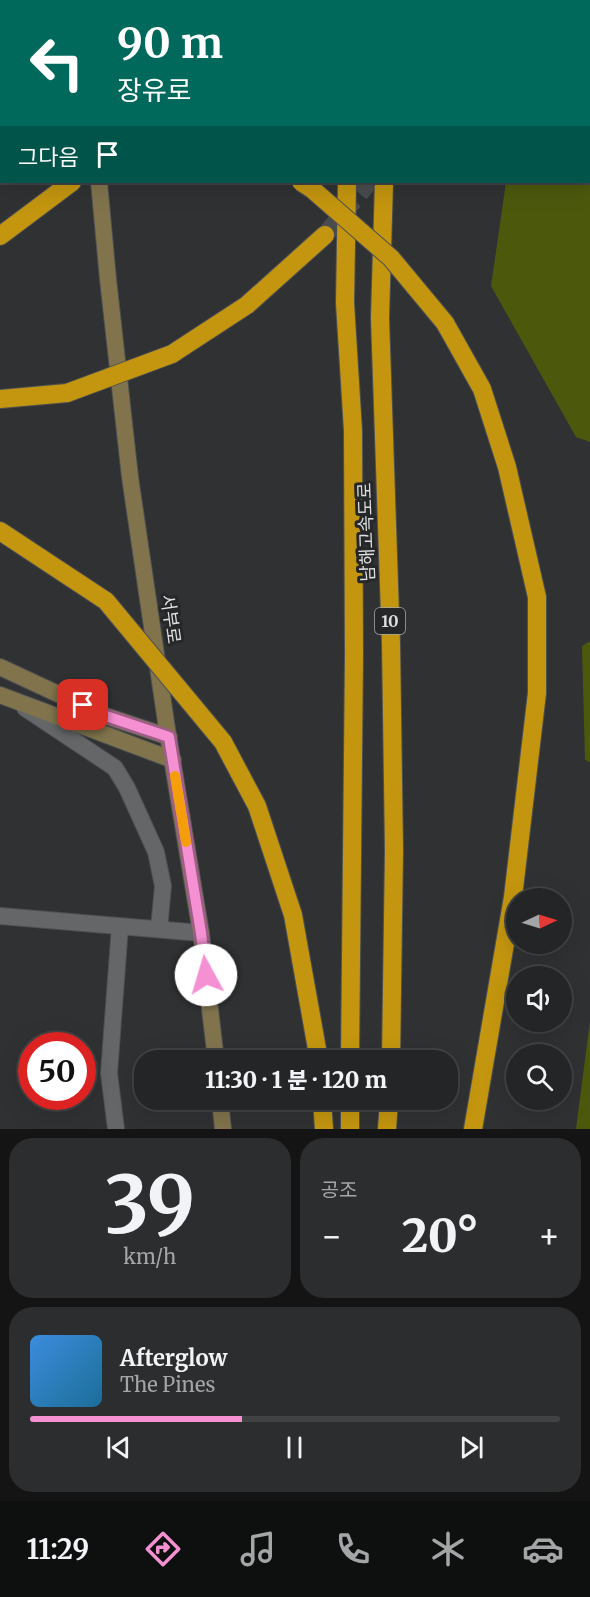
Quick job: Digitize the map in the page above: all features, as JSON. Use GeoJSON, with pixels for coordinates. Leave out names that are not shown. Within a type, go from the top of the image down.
{"type":"FeatureCollection","features":[{"type":"Feature","properties":{"kind":"highway"},"geometry":{"type":"LineString","coordinates":[[0,236],[71,183]]}},
{"type":"Feature","properties":{"kind":"highway"},"geometry":{"type":"LineString","coordinates":[[303,183],[391,258],[445,323],[482,389],[507,466],[537,597],[537,693],[513,897],[473,1129]]}},
{"type":"Feature","properties":{"kind":"highway","name":"남해고속도로"},"geometry":{"type":"LineString","coordinates":[[346,183],[345,303],[352,431],[354,643],[350,1050]]}},
{"type":"Feature","properties":{"kind":"highway","name":"남해고속도로"},"geometry":{"type":"LineString","coordinates":[[384,183],[380,318],[392,701],[394,862],[391,1050]]}},
{"type":"Feature","properties":{"kind":"highway"},"geometry":{"type":"LineString","coordinates":[[0,399],[67,393],[172,354],[247,305],[325,236]]}},
{"type":"Feature","properties":{"kind":"highway"},"geometry":{"type":"LineString","coordinates":[[0,531],[106,601],[223,742],[257,806],[293,915],[317,1050]]}},
{"type":"Feature","properties":{"kind":"highway"},"geometry":{"type":"LineString","coordinates":[[323,1110],[324,1129]]}},
{"type":"Feature","properties":{"kind":"highway"},"geometry":{"type":"LineString","coordinates":[[350,1110],[350,1129]]}},
{"type":"Feature","properties":{"kind":"highway"},"geometry":{"type":"LineString","coordinates":[[387,1129],[388,1110]]}},
{"type":"Feature","properties":{"kind":"main road","name":"서부로"},"geometry":{"type":"LineString","coordinates":[[99,183],[130,477],[172,760],[201,933],[215,1050]]}},
{"type":"Feature","properties":{"kind":"main road"},"geometry":{"type":"LineString","coordinates":[[0,667],[103,715],[169,737]]}},
{"type":"Feature","properties":{"kind":"main road"},"geometry":{"type":"LineString","coordinates":[[7,698],[172,760]]}},
{"type":"Feature","properties":{"kind":"main road"},"geometry":{"type":"LineString","coordinates":[[221,1110],[223,1129]]}},
{"type":"Feature","properties":{"kind":"street"},"geometry":{"type":"LineString","coordinates":[[7,698],[115,768],[133,799],[156,852],[163,886],[159,929]]}},
{"type":"Feature","properties":{"kind":"street"},"geometry":{"type":"LineString","coordinates":[[0,916],[201,933]]}},
{"type":"Feature","properties":{"kind":"street"},"geometry":{"type":"LineString","coordinates":[[116,1129],[109,1073],[120,926]]}},
{"type":"Feature","properties":{"kind":"green space"},"geometry":{"type":"Polygon","coordinates":[[[506,183],[590,183],[590,442],[576,437],[491,286],[506,183]]]}},
{"type":"Feature","properties":{"kind":"green space"},"geometry":{"type":"Polygon","coordinates":[[[590,641],[590,762],[585,760],[582,646],[590,641]]]}},
{"type":"Feature","properties":{"kind":"green space"},"geometry":{"type":"Polygon","coordinates":[[[590,1021],[590,1129],[576,1129],[590,1021]]]}},
{"type":"Feature","properties":{"kind":"tunnel"},"geometry":{"type":"LineString","coordinates":[[325,235],[368,183]]}},
{"type":"Feature","properties":{"kind":"slow traffic"},"geometry":{"type":"LineString","coordinates":[[175,776],[186,842]]}},
{"type":"Feature","properties":{"kind":"route"},"geometry":{"type":"LineString","coordinates":[[83,705],[103,715],[169,737],[206,975]]}}]}
